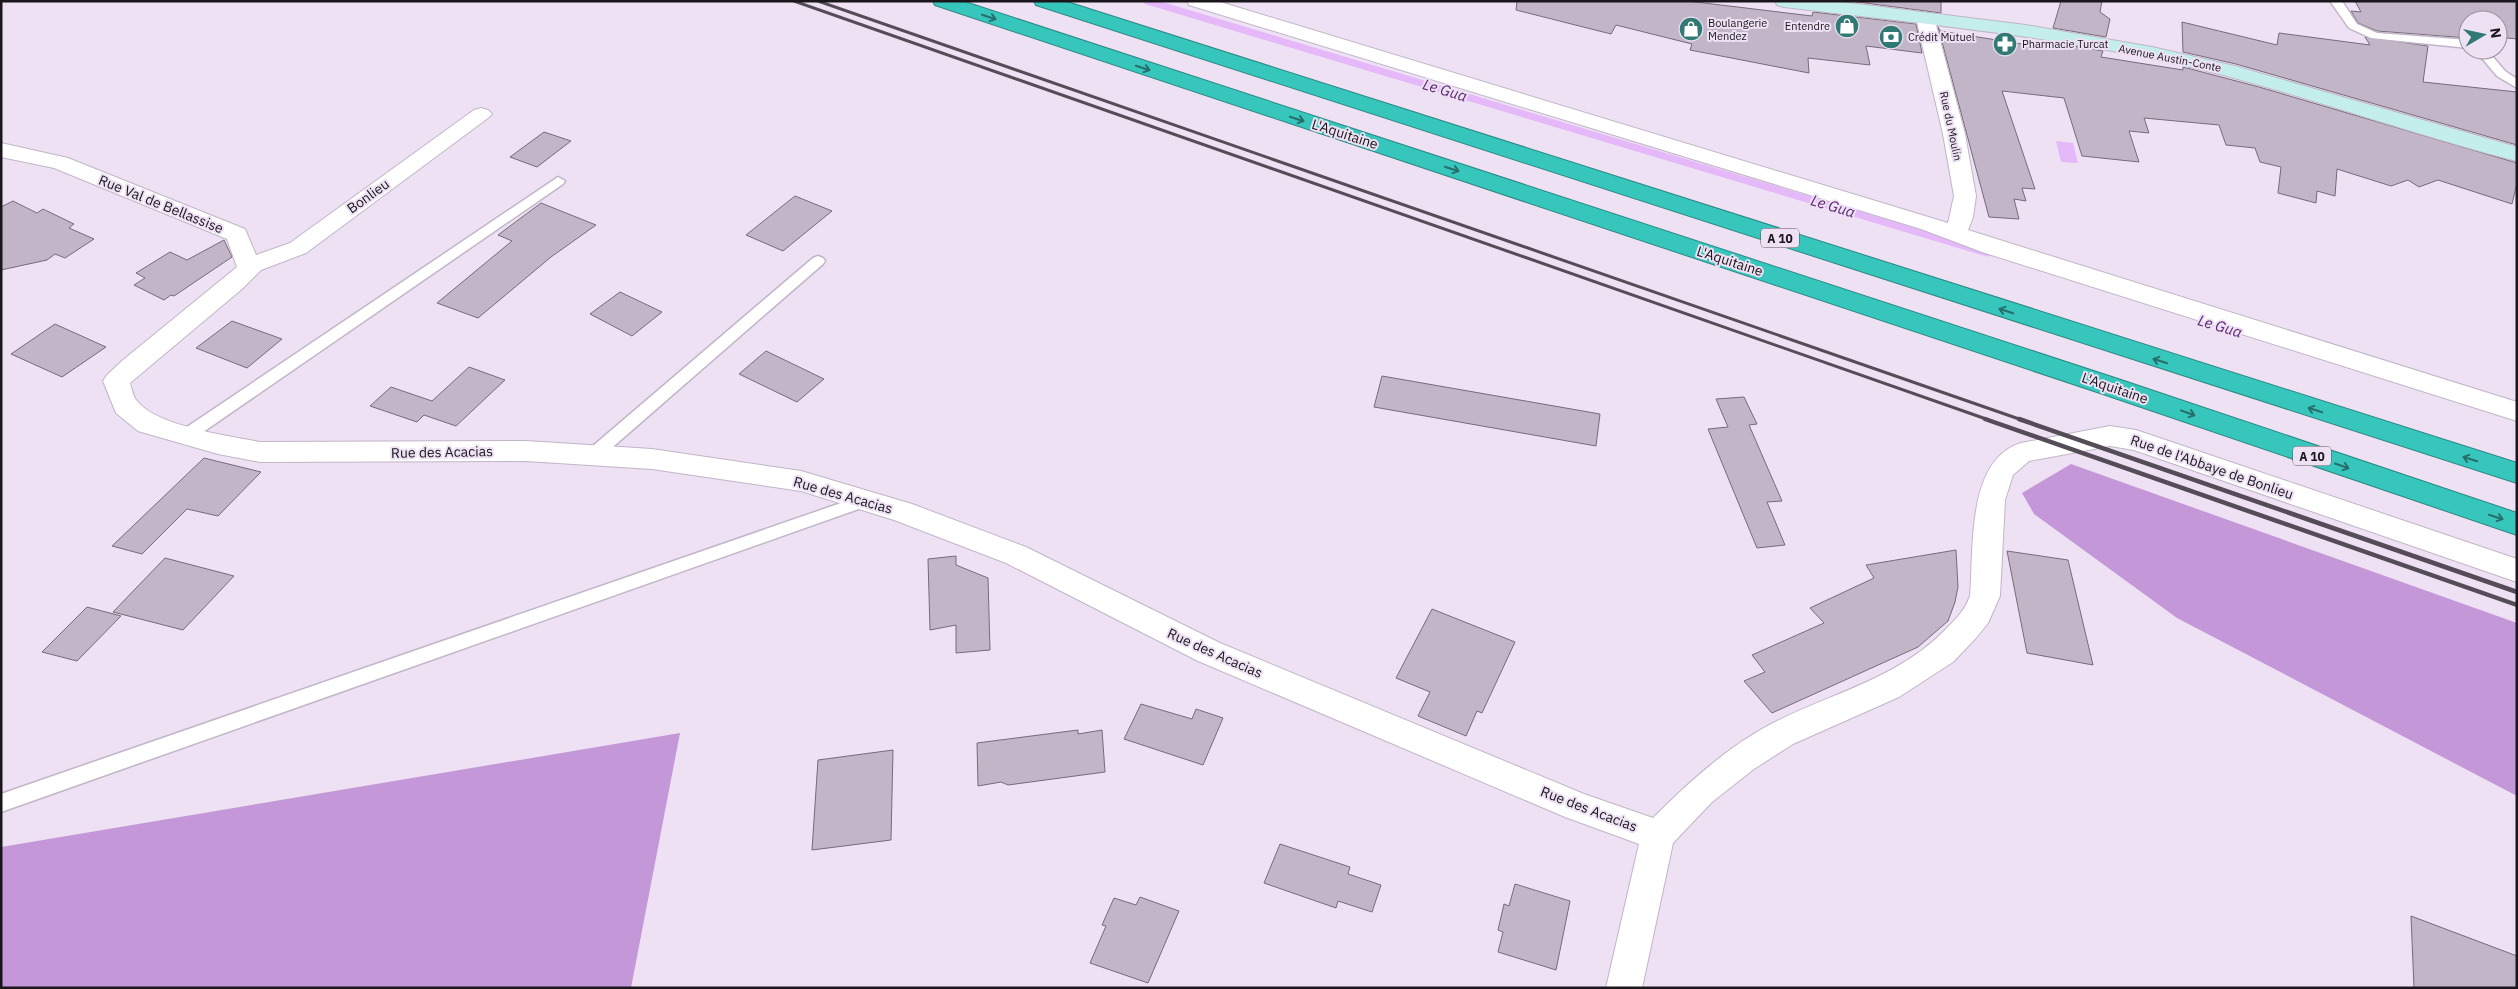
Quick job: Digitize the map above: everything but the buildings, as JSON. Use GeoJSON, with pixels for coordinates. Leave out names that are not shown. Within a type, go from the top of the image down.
{"type":"FeatureCollection","features":[{"type":"Feature","properties":{"kind":"highway","name":"L'Aquitaine"},"geometry":{"type":"LineString","coordinates":[[942,1],[2109,386],[2385,481],[2517,524]]}},
{"type":"Feature","properties":{"kind":"highway","name":"A 10"},"geometry":{"type":"LineString","coordinates":[[1043,1],[2517,473]]}},
{"type":"Feature","properties":{"kind":"main road","name":"Avenue Austin-Conte"},"geometry":{"type":"LineString","coordinates":[[1784,1],[1926,18],[1972,16],[2152,53],[2228,70],[2517,154]]}},
{"type":"Feature","properties":{"kind":"street"},"geometry":{"type":"LineString","coordinates":[[1196,1],[1929,224],[1954,234],[2517,412]]}},
{"type":"Feature","properties":{"kind":"street","name":"Rue du Moulin"},"geometry":{"type":"LineString","coordinates":[[1926,18],[1954,134],[1965,196],[1962,217],[1954,234]]}},
{"type":"Feature","properties":{"kind":"street","name":"Bonlieu"},"geometry":{"type":"LineString","coordinates":[[249,266],[298,248],[481,114]]}},
{"type":"Feature","properties":{"kind":"street","name":"Rue Val de Bellassise"},"geometry":{"type":"LineString","coordinates":[[1,150],[60,163],[237,234],[249,266]]}},
{"type":"Feature","properties":{"kind":"street","name":"Rue des Acacias"},"geometry":{"type":"LineString","coordinates":[[249,266],[250,269],[212,303],[159,342],[116,381],[125,406],[147,424],[218,444],[260,452],[526,451],[652,459],[801,481],[902,512],[1016,555],[1209,652],[1577,806],[1658,834]]}},
{"type":"Feature","properties":{"kind":"street","name":"Rue de l'Abbaye de Bonlieu"},"geometry":{"type":"LineString","coordinates":[[1658,834],[1701,792],[1743,759],[1782,734],[1888,688],[1942,653],[1965,629],[1978,614],[1985,596],[1991,500],[1996,482],[2003,468],[2021,453],[2098,437],[2120,436],[2517,571]]}},
{"type":"Feature","properties":{"kind":"street"},"geometry":{"type":"LineString","coordinates":[[1624,988],[1658,834]]}},
{"type":"Feature","properties":{"kind":"lane"},"geometry":{"type":"LineString","coordinates":[[2336,1],[2353,26],[2369,34],[2458,43]]}},
{"type":"Feature","properties":{"kind":"lane"},"geometry":{"type":"LineString","coordinates":[[2488,60],[2505,79],[2517,84]]}},
{"type":"Feature","properties":{"kind":"lane"},"geometry":{"type":"LineString","coordinates":[[187,435],[558,181]]}},
{"type":"Feature","properties":{"kind":"lane"},"geometry":{"type":"LineString","coordinates":[[592,455],[818,261]]}},
{"type":"Feature","properties":{"kind":"lane"},"geometry":{"type":"LineString","coordinates":[[1,803],[864,500]]}},
{"type":"Feature","properties":{"kind":"shaded area"},"geometry":{"type":"Polygon","coordinates":[[[2056,141],[2073,143],[2078,163],[2061,162],[2056,141]]]}},
{"type":"Feature","properties":{"kind":"shaded area"},"geometry":{"type":"Polygon","coordinates":[[[2071,464],[2517,623],[2517,796],[2177,618],[2034,514],[2022,493],[2071,464]]]}},
{"type":"Feature","properties":{"kind":"shaded area"},"geometry":{"type":"Polygon","coordinates":[[[680,733],[631,988],[1,988],[1,847],[680,733]]]}},
{"type":"Feature","properties":{"kind":"waterway","name":"Le Gua"},"geometry":{"type":"LineString","coordinates":[[1147,1],[1987,253]]}},
{"type":"Feature","properties":{"kind":"railway"},"geometry":{"type":"LineString","coordinates":[[794,1],[1989,420]]}},
{"type":"Feature","properties":{"kind":"railway"},"geometry":{"type":"LineString","coordinates":[[818,1],[2022,420]]}},
{"type":"Feature","properties":{"kind":"railway"},"geometry":{"type":"LineString","coordinates":[[1985,419],[2517,605]]}},
{"type":"Feature","properties":{"kind":"railway"},"geometry":{"type":"LineString","coordinates":[[2019,419],[2517,592]]}},
{"type":"Feature","properties":{"kind":"place","name":"Entendre"},"geometry":{"type":"Point","coordinates":[1847,26]}},
{"type":"Feature","properties":{"kind":"place","name":"Boulangerie Mendez"},"geometry":{"type":"Point","coordinates":[1691,29]}},
{"type":"Feature","properties":{"kind":"place","name":"Crédit Mutuel"},"geometry":{"type":"Point","coordinates":[1891,37]}},
{"type":"Feature","properties":{"kind":"place","name":"Pharmacie Turcat"},"geometry":{"type":"Point","coordinates":[2005,44]}}]}
